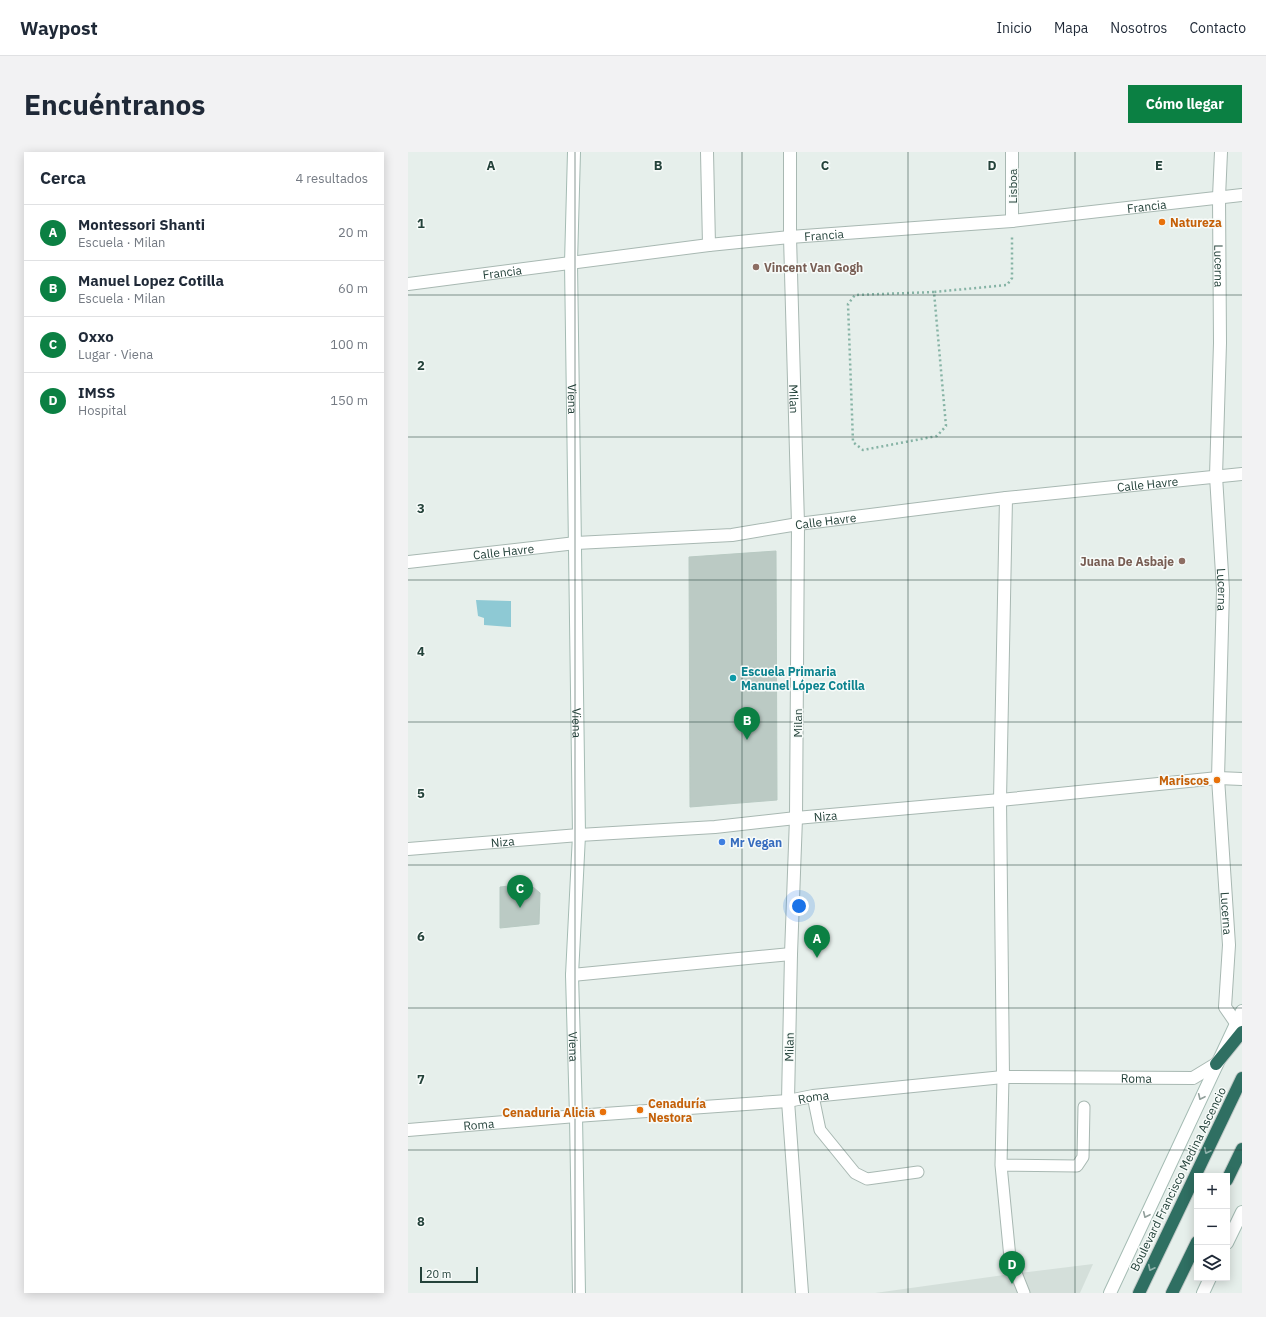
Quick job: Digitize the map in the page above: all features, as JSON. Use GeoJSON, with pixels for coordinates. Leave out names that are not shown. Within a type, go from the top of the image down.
{"type":"FeatureCollection","features":[{"type":"Feature","properties":{"kind":"highway"},"geometry":{"type":"LineString","coordinates":[[1216,1064],[1239,1028]]}},
{"type":"Feature","properties":{"kind":"highway","name":"Boulevard Francisco Medina Ascencio"},"geometry":{"type":"LineString","coordinates":[[1139,1293],[1242,1078]]}},
{"type":"Feature","properties":{"kind":"highway"},"geometry":{"type":"LineString","coordinates":[[1230,1174],[1242,1149]]}},
{"type":"Feature","properties":{"kind":"highway"},"geometry":{"type":"LineString","coordinates":[[1172,1293],[1196,1245]]}},
{"type":"Feature","properties":{"kind":"street","name":"Viena"},"geometry":{"type":"LineString","coordinates":[[574,152],[571,263],[579,835],[572,975],[579,1293]]}},
{"type":"Feature","properties":{"kind":"street"},"geometry":{"type":"LineString","coordinates":[[707,152],[709,245]]}},
{"type":"Feature","properties":{"kind":"street","name":"Milan"},"geometry":{"type":"LineString","coordinates":[[790,152],[790,237],[798,524],[796,818],[788,1101],[802,1293]]}},
{"type":"Feature","properties":{"kind":"street","name":"Lisboa"},"geometry":{"type":"LineString","coordinates":[[1012,152],[1012,221]]}},
{"type":"Feature","properties":{"kind":"street","name":"Lucerna"},"geometry":{"type":"LineString","coordinates":[[1220,152],[1220,343],[1216,476],[1223,590],[1218,778],[1229,945],[1225,1007],[1239,1028]]}},
{"type":"Feature","properties":{"kind":"street","name":"Francia"},"geometry":{"type":"LineString","coordinates":[[408,284],[709,245],[790,237],[1012,221],[1242,195]]}},
{"type":"Feature","properties":{"kind":"street","name":"Calle Havre"},"geometry":{"type":"LineString","coordinates":[[408,562],[576,543],[732,535],[798,524],[1006,498],[1242,474]]}},
{"type":"Feature","properties":{"kind":"street"},"geometry":{"type":"LineString","coordinates":[[1002,1077],[1000,800],[1006,498]]}},
{"type":"Feature","properties":{"kind":"street","name":"Niza"},"geometry":{"type":"LineString","coordinates":[[408,849],[579,835],[716,827],[1218,778],[1242,779]]}},
{"type":"Feature","properties":{"kind":"street"},"geometry":{"type":"LineString","coordinates":[[572,975],[791,954]]}},
{"type":"Feature","properties":{"kind":"street"},"geometry":{"type":"LineString","coordinates":[[1239,1028],[1242,1011]]}},
{"type":"Feature","properties":{"kind":"street"},"geometry":{"type":"LineString","coordinates":[[1110,1293],[1216,1064]]}},
{"type":"Feature","properties":{"kind":"street","name":"Roma"},"geometry":{"type":"LineString","coordinates":[[408,1130],[788,1101],[813,1096],[1002,1077],[1193,1078],[1216,1064]]}},
{"type":"Feature","properties":{"kind":"street"},"geometry":{"type":"LineString","coordinates":[[1230,1237],[1242,1212]]}},
{"type":"Feature","properties":{"kind":"street"},"geometry":{"type":"LineString","coordinates":[[1202,1293],[1208,1281]]}},
{"type":"Feature","properties":{"kind":"lane"},"geometry":{"type":"LineString","coordinates":[[1002,1077],[1001,1165],[1010,1258],[1024,1293]]}},
{"type":"Feature","properties":{"kind":"lane"},"geometry":{"type":"LineString","coordinates":[[813,1096],[820,1130],[855,1173],[867,1179],[918,1172]]}},
{"type":"Feature","properties":{"kind":"lane"},"geometry":{"type":"LineString","coordinates":[[1001,1165],[1077,1166],[1083,1157],[1084,1107]]}},
{"type":"Feature","properties":{"kind":"path"},"geometry":{"type":"LineString","coordinates":[[934,292],[946,426],[937,436],[863,450],[853,442],[848,304],[855,295],[934,292],[1007,285],[1012,278],[1012,221]]}},
{"type":"Feature","properties":{"kind":"shaded area"},"geometry":{"type":"Polygon","coordinates":[[[1093,1264],[1080,1293],[875,1293],[1004,1275],[1093,1264]]]}},
{"type":"Feature","properties":{"kind":"water"},"geometry":{"type":"Polygon","coordinates":[[[476,600],[511,601],[511,627],[484,625],[484,618],[478,616],[476,600]]]}},
{"type":"Feature","properties":{"kind":"building","name":"Escuela Primaria Manunel López Cotilla"},"geometry":{"type":"Polygon","coordinates":[[[776,551],[777,800],[690,807],[689,557],[776,551]]]}},
{"type":"Feature","properties":{"kind":"building"},"geometry":{"type":"Polygon","coordinates":[[[527,884],[540,893],[539,924],[500,928],[500,887],[527,884]]]}},
{"type":"Feature","properties":{"kind":"place","name":"Natureza"},"geometry":{"type":"Point","coordinates":[1162,222]}},
{"type":"Feature","properties":{"kind":"place","name":"Vincent Van Gogh"},"geometry":{"type":"Point","coordinates":[756,267]}},
{"type":"Feature","properties":{"kind":"place","name":"Juana De Asbaje"},"geometry":{"type":"Point","coordinates":[1182,561]}},
{"type":"Feature","properties":{"kind":"place","name":"Escuela Primaria Manunel López Cotilla"},"geometry":{"type":"Point","coordinates":[733,678]}},
{"type":"Feature","properties":{"kind":"place","name":"Manuel Lopez Cotilla"},"geometry":{"type":"Point","coordinates":[747,740]}},
{"type":"Feature","properties":{"kind":"place","name":"Mariscos"},"geometry":{"type":"Point","coordinates":[1217,780]}},
{"type":"Feature","properties":{"kind":"place","name":"Mr Vegan"},"geometry":{"type":"Point","coordinates":[722,842]}},
{"type":"Feature","properties":{"kind":"place","name":"Oxxo"},"geometry":{"type":"Point","coordinates":[520,908]}},
{"type":"Feature","properties":{"kind":"place","name":"Montessori Shanti"},"geometry":{"type":"Point","coordinates":[817,958]}},
{"type":"Feature","properties":{"kind":"place","name":"Cenaduría Nestora"},"geometry":{"type":"Point","coordinates":[640,1110]}},
{"type":"Feature","properties":{"kind":"place","name":"Cenaduria Alicia"},"geometry":{"type":"Point","coordinates":[603,1112]}},
{"type":"Feature","properties":{"kind":"place","name":"IMSS"},"geometry":{"type":"Point","coordinates":[1012,1284]}}]}
